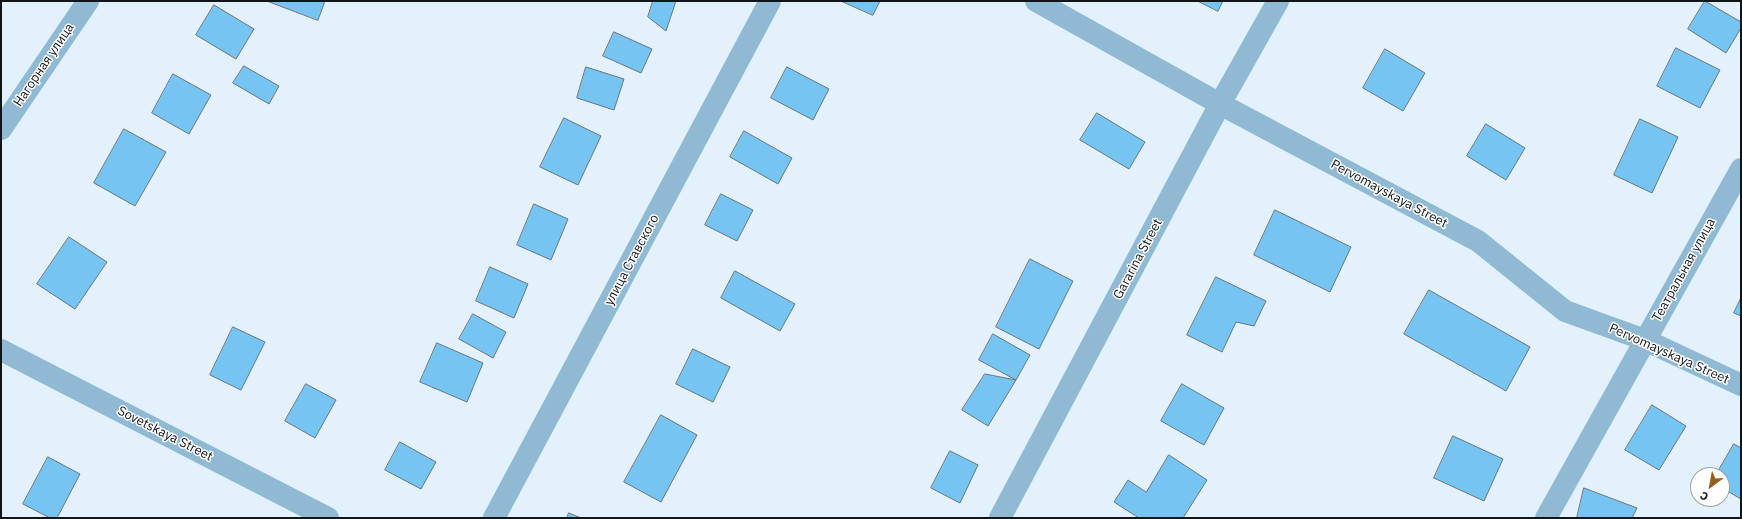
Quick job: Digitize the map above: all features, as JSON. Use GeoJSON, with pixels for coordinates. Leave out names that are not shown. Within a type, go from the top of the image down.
{"type":"FeatureCollection","features":[{"type":"Feature","properties":{"kind":"street","name":"Нагорная улица"},"geometry":{"type":"LineString","coordinates":[[1,129],[88,1]]}},
{"type":"Feature","properties":{"kind":"street","name":"улица Ставского"},"geometry":{"type":"LineString","coordinates":[[494,518],[770,1]]}},
{"type":"Feature","properties":{"kind":"street","name":"Pervomayskaya Street"},"geometry":{"type":"LineString","coordinates":[[1036,1],[1220,104],[1478,241],[1566,311],[1645,340],[1741,385]]}},
{"type":"Feature","properties":{"kind":"street","name":"Gararina Street"},"geometry":{"type":"LineString","coordinates":[[1000,518],[1220,104],[1278,1]]}},
{"type":"Feature","properties":{"kind":"street","name":"Театральная улица"},"geometry":{"type":"LineString","coordinates":[[1546,518],[1741,169]]}},
{"type":"Feature","properties":{"kind":"street","name":"Sovetskaya Street"},"geometry":{"type":"LineString","coordinates":[[1,350],[328,518]]}},
{"type":"Feature","properties":{"kind":"building"},"geometry":{"type":"Polygon","coordinates":[[[267,1],[325,1],[318,20],[267,1]]]}},
{"type":"Feature","properties":{"kind":"building"},"geometry":{"type":"Polygon","coordinates":[[[653,1],[676,1],[666,31],[648,17],[653,1]]]}},
{"type":"Feature","properties":{"kind":"building"},"geometry":{"type":"Polygon","coordinates":[[[841,1],[880,1],[873,15],[841,1]]]}},
{"type":"Feature","properties":{"kind":"building"},"geometry":{"type":"Polygon","coordinates":[[[1198,1],[1223,1],[1218,11],[1198,1]]]}},
{"type":"Feature","properties":{"kind":"building"},"geometry":{"type":"Polygon","coordinates":[[[1705,1],[1741,22],[1741,28],[1726,53],[1688,29],[1705,1]]]}},
{"type":"Feature","properties":{"kind":"building"},"geometry":{"type":"Polygon","coordinates":[[[214,5],[254,29],[236,59],[196,35],[214,5]]]}},
{"type":"Feature","properties":{"kind":"building"},"geometry":{"type":"Polygon","coordinates":[[[614,32],[652,49],[641,73],[603,56],[614,32]]]}},
{"type":"Feature","properties":{"kind":"building"},"geometry":{"type":"Polygon","coordinates":[[[1676,48],[1720,70],[1700,108],[1657,86],[1676,48]]]}},
{"type":"Feature","properties":{"kind":"building"},"geometry":{"type":"Polygon","coordinates":[[[1385,49],[1425,73],[1403,111],[1363,88],[1385,49]]]}},
{"type":"Feature","properties":{"kind":"building"},"geometry":{"type":"Polygon","coordinates":[[[244,66],[279,86],[269,104],[233,83],[244,66]]]}},
{"type":"Feature","properties":{"kind":"building"},"geometry":{"type":"Polygon","coordinates":[[[586,67],[624,79],[614,110],[577,98],[586,67]]]}},
{"type":"Feature","properties":{"kind":"building"},"geometry":{"type":"Polygon","coordinates":[[[787,67],[829,89],[813,120],[771,98],[787,67]]]}},
{"type":"Feature","properties":{"kind":"building"},"geometry":{"type":"Polygon","coordinates":[[[173,74],[211,95],[189,134],[152,113],[173,74]]]}},
{"type":"Feature","properties":{"kind":"building"},"geometry":{"type":"Polygon","coordinates":[[[1097,113],[1145,142],[1129,169],[1080,140],[1097,113]]]}},
{"type":"Feature","properties":{"kind":"building"},"geometry":{"type":"Polygon","coordinates":[[[564,118],[601,136],[578,185],[540,167],[564,118]]]}},
{"type":"Feature","properties":{"kind":"building"},"geometry":{"type":"Polygon","coordinates":[[[1640,119],[1678,137],[1652,193],[1614,175],[1640,119]]]}},
{"type":"Feature","properties":{"kind":"building"},"geometry":{"type":"Polygon","coordinates":[[[1486,124],[1525,148],[1506,180],[1467,156],[1486,124]]]}},
{"type":"Feature","properties":{"kind":"building"},"geometry":{"type":"Polygon","coordinates":[[[124,129],[166,152],[135,206],[94,183],[124,129]]]}},
{"type":"Feature","properties":{"kind":"building"},"geometry":{"type":"Polygon","coordinates":[[[744,131],[792,158],[778,184],[730,157],[744,131]]]}},
{"type":"Feature","properties":{"kind":"building"},"geometry":{"type":"Polygon","coordinates":[[[721,194],[753,210],[737,241],[705,225],[721,194]]]}},
{"type":"Feature","properties":{"kind":"building"},"geometry":{"type":"Polygon","coordinates":[[[534,204],[568,219],[551,260],[517,245],[534,204]]]}},
{"type":"Feature","properties":{"kind":"building"},"geometry":{"type":"Polygon","coordinates":[[[1275,210],[1351,247],[1330,292],[1254,255],[1275,210]]]}},
{"type":"Feature","properties":{"kind":"building"},"geometry":{"type":"Polygon","coordinates":[[[69,237],[107,262],[75,309],[37,284],[69,237]]]}},
{"type":"Feature","properties":{"kind":"building"},"geometry":{"type":"Polygon","coordinates":[[[1030,259],[1073,281],[1039,349],[996,327],[1030,259]]]}},
{"type":"Feature","properties":{"kind":"building"},"geometry":{"type":"Polygon","coordinates":[[[490,267],[528,284],[514,318],[476,301],[490,267]]]}},
{"type":"Feature","properties":{"kind":"building"},"geometry":{"type":"Polygon","coordinates":[[[735,271],[795,304],[780,331],[721,298],[735,271]]]}},
{"type":"Feature","properties":{"kind":"building"},"geometry":{"type":"Polygon","coordinates":[[[1216,277],[1266,301],[1254,326],[1236,322],[1222,352],[1187,335],[1216,277]]]}},
{"type":"Feature","properties":{"kind":"building"},"geometry":{"type":"Polygon","coordinates":[[[1429,290],[1530,347],[1506,391],[1404,334],[1429,290]]]}},
{"type":"Feature","properties":{"kind":"building"},"geometry":{"type":"Polygon","coordinates":[[[1741,298],[1741,316],[1734,313],[1741,298]]]}},
{"type":"Feature","properties":{"kind":"building"},"geometry":{"type":"Polygon","coordinates":[[[473,314],[506,332],[493,358],[459,339],[473,314]]]}},
{"type":"Feature","properties":{"kind":"building"},"geometry":{"type":"Polygon","coordinates":[[[233,327],[265,342],[241,390],[210,375],[233,327]]]}},
{"type":"Feature","properties":{"kind":"building"},"geometry":{"type":"Polygon","coordinates":[[[993,334],[1030,355],[1016,380],[979,360],[993,334]]]}},
{"type":"Feature","properties":{"kind":"building"},"geometry":{"type":"Polygon","coordinates":[[[437,343],[483,363],[467,402],[420,382],[437,343]]]}},
{"type":"Feature","properties":{"kind":"building"},"geometry":{"type":"Polygon","coordinates":[[[693,349],[730,367],[713,402],[676,384],[693,349]]]}},
{"type":"Feature","properties":{"kind":"building"},"geometry":{"type":"Polygon","coordinates":[[[985,374],[1016,380],[988,426],[962,410],[985,374]]]}},
{"type":"Feature","properties":{"kind":"building"},"geometry":{"type":"Polygon","coordinates":[[[306,384],[336,400],[315,438],[285,421],[306,384]]]}},
{"type":"Feature","properties":{"kind":"building"},"geometry":{"type":"Polygon","coordinates":[[[1182,384],[1224,408],[1204,445],[1161,421],[1182,384]]]}},
{"type":"Feature","properties":{"kind":"building"},"geometry":{"type":"Polygon","coordinates":[[[1652,405],[1686,426],[1659,470],[1625,450],[1652,405]]]}},
{"type":"Feature","properties":{"kind":"building"},"geometry":{"type":"Polygon","coordinates":[[[661,415],[697,435],[661,502],[624,482],[661,415]]]}},
{"type":"Feature","properties":{"kind":"building"},"geometry":{"type":"Polygon","coordinates":[[[1453,436],[1503,459],[1484,501],[1434,478],[1453,436]]]}},
{"type":"Feature","properties":{"kind":"building"},"geometry":{"type":"Polygon","coordinates":[[[400,442],[436,462],[421,489],[385,470],[400,442]]]}},
{"type":"Feature","properties":{"kind":"building"},"geometry":{"type":"Polygon","coordinates":[[[1734,444],[1741,448],[1741,499],[1730,493],[1730,467],[1721,467],[1734,444]]]}},
{"type":"Feature","properties":{"kind":"building"},"geometry":{"type":"Polygon","coordinates":[[[950,451],[978,465],[960,503],[931,488],[950,451]]]}},
{"type":"Feature","properties":{"kind":"building"},"geometry":{"type":"Polygon","coordinates":[[[1169,455],[1207,480],[1183,518],[1139,518],[1114,502],[1128,480],[1146,492],[1169,455]]]}},
{"type":"Feature","properties":{"kind":"building"},"geometry":{"type":"Polygon","coordinates":[[[48,457],[80,474],[57,518],[50,518],[23,504],[48,457]]]}},
{"type":"Feature","properties":{"kind":"building"},"geometry":{"type":"Polygon","coordinates":[[[1584,488],[1637,508],[1632,518],[1577,518],[1584,488]]]}},
{"type":"Feature","properties":{"kind":"building"},"geometry":{"type":"Polygon","coordinates":[[[569,513],[581,518],[567,518],[569,513]]]}}]}
